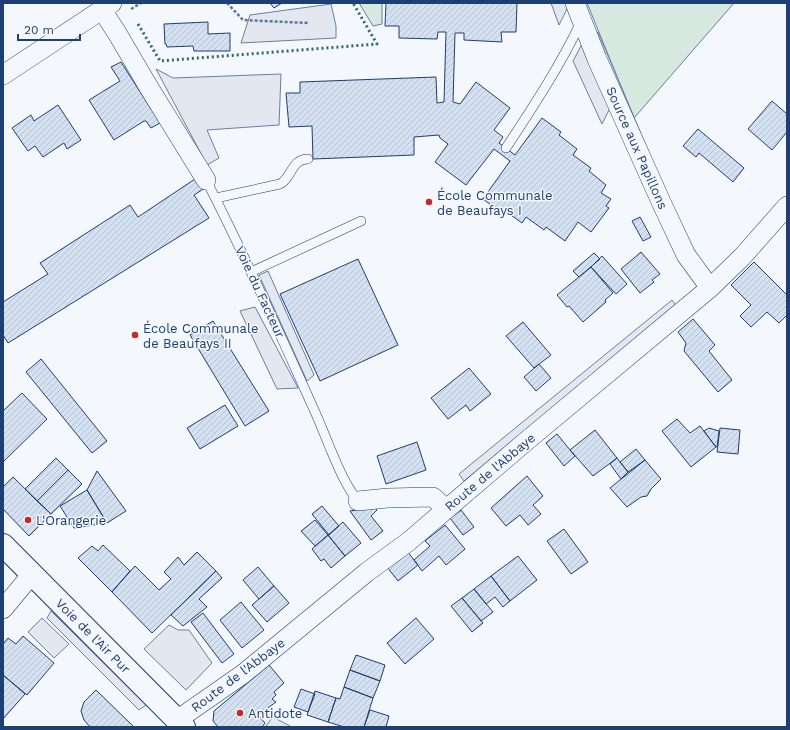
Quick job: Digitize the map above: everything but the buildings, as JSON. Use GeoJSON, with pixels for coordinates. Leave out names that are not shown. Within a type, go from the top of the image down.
{"type":"FeatureCollection","features":[{"type":"Feature","properties":{"kind":"main road","name":"Voie de l'Air Pur"},"geometry":{"type":"LineString","coordinates":[[3,546],[180,724]]}},
{"type":"Feature","properties":{"kind":"street"},"geometry":{"type":"LineString","coordinates":[[3,75],[107,6]]}},
{"type":"Feature","properties":{"kind":"street","name":"Voie du Facteur"},"geometry":{"type":"LineString","coordinates":[[107,6],[117,33],[206,180]]}},
{"type":"Feature","properties":{"kind":"street","name":"Source aux Papillons"},"geometry":{"type":"LineString","coordinates":[[578,12],[686,255],[710,288]]}},
{"type":"Feature","properties":{"kind":"street","name":"Route de l'Abbaye"},"geometry":{"type":"LineString","coordinates":[[180,724],[367,572],[408,542],[710,288],[742,256],[787,206]]}},
{"type":"Feature","properties":{"kind":"street","name":"Voie du Facteur"},"geometry":{"type":"LineString","coordinates":[[358,501],[388,498],[433,497],[446,509]]}},
{"type":"Feature","properties":{"kind":"street"},"geometry":{"type":"LineString","coordinates":[[3,609],[32,574]]}},
{"type":"Feature","properties":{"kind":"lane"},"geometry":{"type":"LineString","coordinates":[[506,148],[534,106],[571,43],[578,12]]}},
{"type":"Feature","properties":{"kind":"lane"},"geometry":{"type":"LineString","coordinates":[[216,198],[280,184],[288,177],[294,165],[299,161],[308,159]]}},
{"type":"Feature","properties":{"kind":"lane","name":"Voie du Facteur"},"geometry":{"type":"LineString","coordinates":[[206,180],[251,272],[322,427],[341,473],[358,501]]}},
{"type":"Feature","properties":{"kind":"lane"},"geometry":{"type":"LineString","coordinates":[[251,272],[361,221]]}},
{"type":"Feature","properties":{"kind":"path"},"geometry":{"type":"LineString","coordinates":[[227,3],[243,20],[308,23]]}},
{"type":"Feature","properties":{"kind":"shaded area"},"geometry":{"type":"Polygon","coordinates":[[[359,3],[382,3],[382,24],[373,26],[359,3]]]}},
{"type":"Feature","properties":{"kind":"shaded area"},"geometry":{"type":"Polygon","coordinates":[[[551,3],[566,3],[568,7],[559,25],[551,3]]]}},
{"type":"Feature","properties":{"kind":"shaded area"},"geometry":{"type":"Polygon","coordinates":[[[587,3],[734,3],[634,118],[587,3]]]}},
{"type":"Feature","properties":{"kind":"shaded area"},"geometry":{"type":"Polygon","coordinates":[[[331,4],[336,26],[336,38],[241,43],[250,15],[331,4]]]}},
{"type":"Feature","properties":{"kind":"shaded area"},"geometry":{"type":"Polygon","coordinates":[[[598,32],[664,188],[593,35],[598,32]]]}},
{"type":"Feature","properties":{"kind":"shaded area"},"geometry":{"type":"Polygon","coordinates":[[[582,44],[610,108],[602,124],[573,61],[582,44]]]}},
{"type":"Feature","properties":{"kind":"shaded area"},"geometry":{"type":"Polygon","coordinates":[[[156,69],[173,78],[281,74],[279,125],[207,130],[219,158],[207,165],[156,69]]]}},
{"type":"Feature","properties":{"kind":"shaded area"},"geometry":{"type":"Polygon","coordinates":[[[268,271],[314,375],[307,381],[259,275],[268,271]]]}},
{"type":"Feature","properties":{"kind":"shaded area"},"geometry":{"type":"Polygon","coordinates":[[[672,300],[677,307],[464,481],[459,474],[672,300]]]}},
{"type":"Feature","properties":{"kind":"shaded area"},"geometry":{"type":"Polygon","coordinates":[[[255,307],[298,388],[277,389],[240,311],[255,307]]]}},
{"type":"Feature","properties":{"kind":"shaded area"},"geometry":{"type":"Polygon","coordinates":[[[51,611],[146,705],[139,710],[47,618],[51,611]]]}},
{"type":"Feature","properties":{"kind":"shaded area"},"geometry":{"type":"Polygon","coordinates":[[[42,618],[69,644],[54,658],[28,632],[42,618]]]}},
{"type":"Feature","properties":{"kind":"shaded area"},"geometry":{"type":"Polygon","coordinates":[[[169,625],[178,630],[189,630],[212,663],[186,690],[144,649],[169,625]]]}},
{"type":"Feature","properties":{"kind":"shaded area"},"geometry":{"type":"Polygon","coordinates":[[[273,717],[290,726],[290,727],[265,727],[273,717]]]}},
{"type":"Feature","properties":{"kind":"hedge"},"geometry":{"type":"LineString","coordinates":[[138,24],[160,61],[377,44],[353,3]]}},
{"type":"Feature","properties":{"kind":"place","name":"École Communale de Beaufays I"},"geometry":{"type":"Point","coordinates":[429,202]}},
{"type":"Feature","properties":{"kind":"place","name":"École Communale de Beaufays II"},"geometry":{"type":"Point","coordinates":[135,335]}},
{"type":"Feature","properties":{"kind":"place","name":"L'Orangerie"},"geometry":{"type":"Point","coordinates":[28,520]}},
{"type":"Feature","properties":{"kind":"place","name":"Antidote"},"geometry":{"type":"Point","coordinates":[240,713]}}]}
